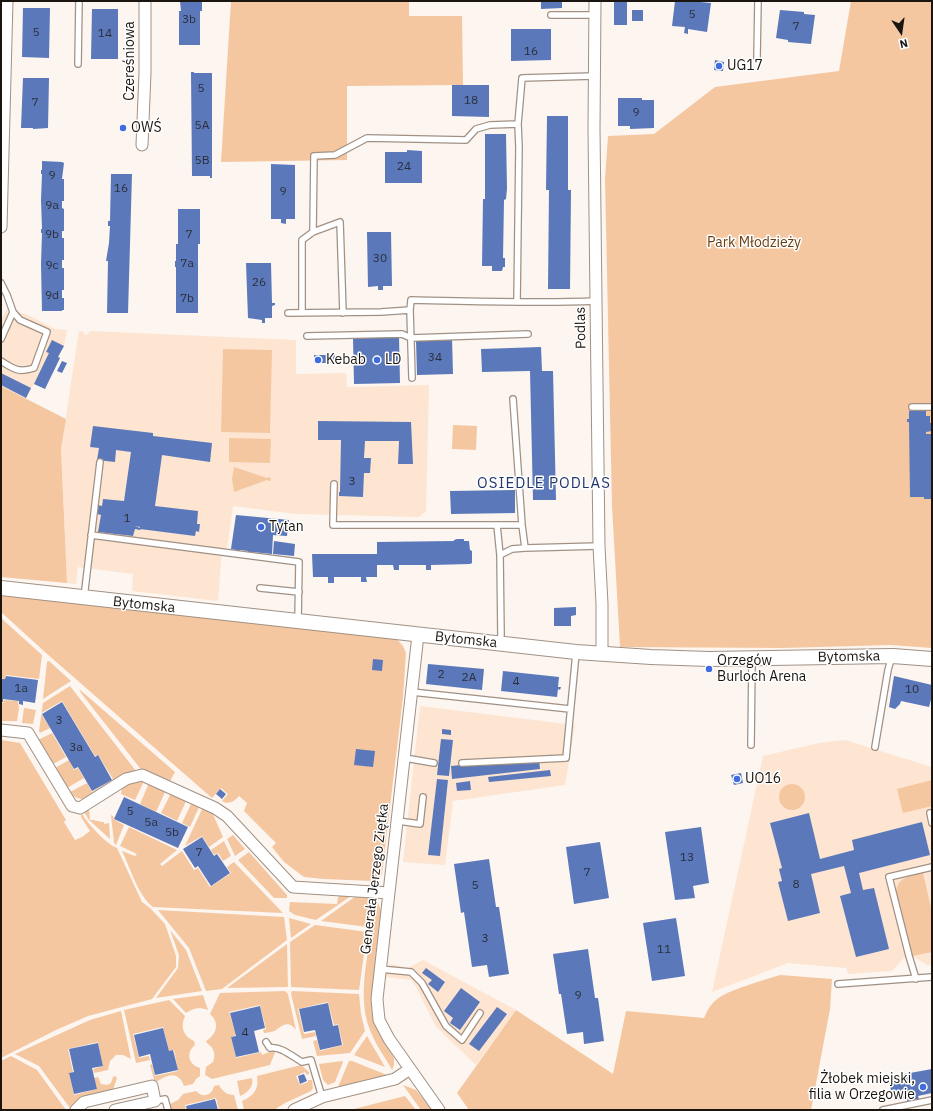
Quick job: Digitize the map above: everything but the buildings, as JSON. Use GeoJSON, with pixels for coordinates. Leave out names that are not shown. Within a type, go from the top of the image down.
{"type":"FeatureCollection","features":[{"type":"Feature","properties":{"kind":"street"},"geometry":{"type":"LineString","coordinates":[[1,227],[7,1]]}},
{"type":"Feature","properties":{"kind":"street","name":"Czereśniowa"},"geometry":{"type":"LineString","coordinates":[[142,145],[145,73],[145,1]]}},
{"type":"Feature","properties":{"kind":"street","name":"Podlas"},"geometry":{"type":"LineString","coordinates":[[595,1],[594,76],[596,301],[602,654]]}},
{"type":"Feature","properties":{"kind":"street","name":"Bytomska"},"geometry":{"type":"LineString","coordinates":[[1,588],[499,644],[602,654],[651,657],[752,659],[893,656],[932,659]]}},
{"type":"Feature","properties":{"kind":"street","name":"Generała Jerzego Ziętka"},"geometry":{"type":"LineString","coordinates":[[418,634],[377,999],[379,1020],[389,1039],[439,1110]]}},
{"type":"Feature","properties":{"kind":"street"},"geometry":{"type":"LineString","coordinates":[[1,730],[28,733],[72,806],[80,808],[126,779],[142,775],[204,802],[227,816],[293,887],[389,893]]}},
{"type":"Feature","properties":{"kind":"street"},"geometry":{"type":"LineString","coordinates":[[294,1110],[322,1097],[395,1079],[410,1069]]}},
{"type":"Feature","properties":{"kind":"street"},"geometry":{"type":"LineString","coordinates":[[76,1110],[84,1102],[152,1086],[155,1101],[115,1110]]}},
{"type":"Feature","properties":{"kind":"lane"},"geometry":{"type":"LineString","coordinates":[[78,64],[79,1]]}},
{"type":"Feature","properties":{"kind":"lane"},"geometry":{"type":"LineString","coordinates":[[757,57],[758,1]]}},
{"type":"Feature","properties":{"kind":"lane"},"geometry":{"type":"LineString","coordinates":[[551,15],[595,15]]}},
{"type":"Feature","properties":{"kind":"lane"},"geometry":{"type":"LineString","coordinates":[[516,302],[519,147],[518,124],[522,78],[594,76]]}},
{"type":"Feature","properties":{"kind":"lane"},"geometry":{"type":"LineString","coordinates":[[313,232],[314,156],[335,155],[367,138],[466,140],[476,129],[490,125],[518,124]]}},
{"type":"Feature","properties":{"kind":"lane"},"geometry":{"type":"LineString","coordinates":[[302,312],[302,240],[313,232],[340,222],[343,313]]}},
{"type":"Feature","properties":{"kind":"lane"},"geometry":{"type":"LineString","coordinates":[[1,283],[7,295],[12,312],[20,320],[47,332],[34,368],[17,370],[1,361]]}},
{"type":"Feature","properties":{"kind":"lane"},"geometry":{"type":"LineString","coordinates":[[412,378],[411,300],[540,303],[596,301]]}},
{"type":"Feature","properties":{"kind":"lane"},"geometry":{"type":"LineString","coordinates":[[288,313],[343,313],[410,310]]}},
{"type":"Feature","properties":{"kind":"lane"},"geometry":{"type":"LineString","coordinates":[[1,339],[12,312]]}},
{"type":"Feature","properties":{"kind":"lane"},"geometry":{"type":"LineString","coordinates":[[306,336],[402,334],[411,338],[528,334]]}},
{"type":"Feature","properties":{"kind":"lane"},"geometry":{"type":"LineString","coordinates":[[513,398],[525,548]]}},
{"type":"Feature","properties":{"kind":"lane"},"geometry":{"type":"LineString","coordinates":[[912,407],[932,408]]}},
{"type":"Feature","properties":{"kind":"lane"},"geometry":{"type":"LineString","coordinates":[[84,598],[100,462]]}},
{"type":"Feature","properties":{"kind":"lane"},"geometry":{"type":"LineString","coordinates":[[334,484],[333,525],[522,525]]}},
{"type":"Feature","properties":{"kind":"lane"},"geometry":{"type":"LineString","coordinates":[[497,524],[500,555],[499,644]]}},
{"type":"Feature","properties":{"kind":"lane"},"geometry":{"type":"LineString","coordinates":[[91,536],[299,562],[298,621]]}},
{"type":"Feature","properties":{"kind":"lane"},"geometry":{"type":"LineString","coordinates":[[500,555],[512,549],[599,546]]}},
{"type":"Feature","properties":{"kind":"lane"},"geometry":{"type":"LineString","coordinates":[[260,588],[299,592]]}},
{"type":"Feature","properties":{"kind":"lane"},"geometry":{"type":"LineString","coordinates":[[462,763],[566,758],[576,652]]}},
{"type":"Feature","properties":{"kind":"lane"},"geometry":{"type":"LineString","coordinates":[[875,747],[888,670],[893,656]]}},
{"type":"Feature","properties":{"kind":"lane"},"geometry":{"type":"LineString","coordinates":[[751,744],[752,659]]}},
{"type":"Feature","properties":{"kind":"lane"},"geometry":{"type":"LineString","coordinates":[[412,692],[570,709]]}},
{"type":"Feature","properties":{"kind":"lane"},"geometry":{"type":"LineString","coordinates":[[405,758],[434,763]]}},
{"type":"Feature","properties":{"kind":"lane"},"geometry":{"type":"LineString","coordinates":[[398,821],[420,824],[423,797]]}},
{"type":"Feature","properties":{"kind":"lane"},"geometry":{"type":"LineString","coordinates":[[930,813],[932,823]]}},
{"type":"Feature","properties":{"kind":"lane"},"geometry":{"type":"LineString","coordinates":[[916,979],[889,877],[932,867]]}},
{"type":"Feature","properties":{"kind":"lane"},"geometry":{"type":"LineString","coordinates":[[380,969],[411,972],[422,983],[446,1026],[462,1040],[480,1013]]}},
{"type":"Feature","properties":{"kind":"lane"},"geometry":{"type":"LineString","coordinates":[[838,984],[932,977]]}},
{"type":"Feature","properties":{"kind":"lane"},"geometry":{"type":"LineString","coordinates":[[266,1042],[270,1048],[275,1047],[302,1062],[312,1060],[322,1097]]}},
{"type":"Feature","properties":{"kind":"lane"},"geometry":{"type":"LineString","coordinates":[[155,1101],[165,1099],[168,1110]]}},
{"type":"Feature","properties":{"kind":"lane"},"geometry":{"type":"LineString","coordinates":[[883,1110],[932,1100]]}},
{"type":"Feature","properties":{"kind":"shaded area"},"geometry":{"type":"Polygon","coordinates":[[[7,309],[28,315],[55,329],[67,330],[64,346],[58,357],[60,358],[45,389],[34,384],[26,398],[1,386],[1,320],[7,309]]]}},
{"type":"Feature","properties":{"kind":"shaded area"},"geometry":{"type":"Polygon","coordinates":[[[79,331],[83,331],[86,335],[90,331],[296,340],[296,374],[346,373],[347,387],[429,385],[426,511],[419,517],[296,514],[233,506],[227,548],[222,548],[218,601],[132,591],[133,574],[78,567],[76,584],[67,583],[61,449],[79,331]]]}},
{"type":"Feature","properties":{"kind":"shaded area"},"geometry":{"type":"Polygon","coordinates":[[[420,706],[575,725],[565,785],[453,801],[445,865],[403,862],[420,706]]]}},
{"type":"Feature","properties":{"kind":"shaded area"},"geometry":{"type":"Polygon","coordinates":[[[845,740],[932,767],[932,965],[927,965],[912,956],[909,956],[903,959],[892,971],[848,974],[846,968],[788,963],[712,992],[763,756],[819,743],[845,740]]]}},
{"type":"Feature","properties":{"kind":"shaded area"},"geometry":{"type":"Polygon","coordinates":[[[423,960],[516,1010],[476,1065],[436,1027],[411,980],[385,977],[390,964],[408,968],[423,960]]]}},
{"type":"Feature","properties":{"kind":"green space"},"geometry":{"type":"Polygon","coordinates":[[[231,1],[409,1],[409,16],[462,16],[463,85],[347,86],[347,160],[221,162],[231,1]]]}},
{"type":"Feature","properties":{"kind":"green space","name":"Park Młodzieży"},"geometry":{"type":"Polygon","coordinates":[[[851,1],[932,1],[932,648],[891,645],[783,648],[620,647],[612,506],[605,179],[608,136],[654,134],[715,87],[839,71],[851,1]]]}},
{"type":"Feature","properties":{"kind":"green space"},"geometry":{"type":"Polygon","coordinates":[[[223,349],[272,350],[270,433],[221,432],[223,349]]]}},
{"type":"Feature","properties":{"kind":"green space"},"geometry":{"type":"Polygon","coordinates":[[[1,386],[66,419],[61,449],[67,583],[1,577],[1,386]]]}},
{"type":"Feature","properties":{"kind":"green space"},"geometry":{"type":"Polygon","coordinates":[[[453,425],[477,426],[476,450],[452,449],[453,425]]]}},
{"type":"Feature","properties":{"kind":"green space"},"geometry":{"type":"Polygon","coordinates":[[[229,438],[271,439],[270,463],[229,462],[229,438]]]}},
{"type":"Feature","properties":{"kind":"green space"},"geometry":{"type":"Polygon","coordinates":[[[234,467],[267,478],[270,477],[271,480],[267,480],[234,492],[232,479],[234,467]]]}},
{"type":"Feature","properties":{"kind":"green space"},"geometry":{"type":"Polygon","coordinates":[[[1,594],[396,638],[403,646],[406,653],[403,697],[382,874],[380,878],[373,881],[304,877],[284,862],[272,847],[276,843],[244,811],[247,803],[239,796],[231,802],[226,803],[222,801],[228,794],[221,788],[212,798],[1,612],[1,594]]]}},
{"type":"Feature","properties":{"kind":"green space"},"geometry":{"type":"Polygon","coordinates":[[[1,618],[42,655],[39,679],[6,675],[5,679],[1,678],[1,618]]]}},
{"type":"Feature","properties":{"kind":"green space"},"geometry":{"type":"Polygon","coordinates":[[[49,661],[71,681],[43,699],[47,662],[49,661]]]}},
{"type":"Feature","properties":{"kind":"green space"},"geometry":{"type":"Polygon","coordinates":[[[70,686],[136,772],[89,798],[76,798],[70,792],[87,783],[92,792],[113,779],[98,755],[95,756],[62,701],[42,713],[43,703],[70,686]]]}},
{"type":"Feature","properties":{"kind":"green space"},"geometry":{"type":"Polygon","coordinates":[[[79,689],[175,772],[169,783],[143,772],[79,689]]]}},
{"type":"Feature","properties":{"kind":"green space"},"geometry":{"type":"Polygon","coordinates":[[[4,700],[18,701],[19,708],[17,721],[1,721],[1,703],[3,703],[4,700]]]}},
{"type":"Feature","properties":{"kind":"green space"},"geometry":{"type":"Polygon","coordinates":[[[24,708],[36,710],[33,724],[22,723],[24,708]]]}},
{"type":"Feature","properties":{"kind":"green space"},"geometry":{"type":"Polygon","coordinates":[[[41,714],[50,728],[40,733],[39,731],[41,714]]]}},
{"type":"Feature","properties":{"kind":"green space"},"geometry":{"type":"Polygon","coordinates":[[[52,733],[66,757],[53,764],[38,740],[52,733]]]}},
{"type":"Feature","properties":{"kind":"green space"},"geometry":{"type":"Polygon","coordinates":[[[1,740],[20,743],[66,820],[64,822],[75,840],[90,831],[81,817],[81,812],[87,821],[107,842],[117,848],[142,902],[165,924],[176,956],[176,967],[152,999],[88,1016],[56,1030],[1,1058],[1,740]]]}},
{"type":"Feature","properties":{"kind":"green space"},"geometry":{"type":"Polygon","coordinates":[[[69,760],[74,770],[78,768],[84,778],[67,788],[55,768],[69,760]]]}},
{"type":"Feature","properties":{"kind":"green space"},"geometry":{"type":"Polygon","coordinates":[[[136,780],[144,781],[135,800],[121,794],[122,787],[136,780]]]}},
{"type":"Feature","properties":{"kind":"green space"},"geometry":{"type":"Polygon","coordinates":[[[932,780],[932,806],[903,813],[897,789],[932,780]]]}},
{"type":"Feature","properties":{"kind":"green space"},"geometry":{"type":"Polygon","coordinates":[[[149,783],[166,790],[156,812],[140,804],[149,783]]]}},
{"type":"Feature","properties":{"kind":"green space"},"geometry":{"type":"Polygon","coordinates":[[[792,784],[801,788],[805,797],[801,806],[792,810],[783,806],[779,797],[783,788],[792,784]]]}},
{"type":"Feature","properties":{"kind":"green space"},"geometry":{"type":"Polygon","coordinates":[[[171,793],[187,799],[177,821],[161,813],[171,793]]]}},
{"type":"Feature","properties":{"kind":"green space"},"geometry":{"type":"Polygon","coordinates":[[[192,802],[200,805],[190,827],[182,823],[192,802]]]}},
{"type":"Feature","properties":{"kind":"green space"},"geometry":{"type":"Polygon","coordinates":[[[203,807],[211,810],[223,837],[209,847],[202,836],[185,846],[203,807]]]}},
{"type":"Feature","properties":{"kind":"green space"},"geometry":{"type":"Polygon","coordinates":[[[89,809],[90,820],[104,822],[104,824],[109,823],[110,839],[89,820],[83,810],[89,809]]]}},
{"type":"Feature","properties":{"kind":"green space"},"geometry":{"type":"Polygon","coordinates":[[[111,815],[114,817],[113,819],[124,825],[116,845],[114,843],[111,815]]]}},
{"type":"Feature","properties":{"kind":"green space"},"geometry":{"type":"Polygon","coordinates":[[[129,827],[177,850],[160,864],[162,866],[182,851],[194,870],[198,868],[210,887],[231,873],[227,867],[234,862],[283,913],[153,907],[139,889],[122,851],[135,856],[137,854],[120,846],[129,827]]]}},
{"type":"Feature","properties":{"kind":"green space"},"geometry":{"type":"Polygon","coordinates":[[[233,835],[245,849],[235,856],[227,839],[233,835]]]}},
{"type":"Feature","properties":{"kind":"green space"},"geometry":{"type":"Polygon","coordinates":[[[224,841],[231,856],[223,861],[218,853],[214,855],[211,850],[224,841]]]}},
{"type":"Feature","properties":{"kind":"green space"},"geometry":{"type":"Polygon","coordinates":[[[249,852],[287,895],[287,898],[274,898],[238,860],[249,852]]]}},
{"type":"Feature","properties":{"kind":"green space"},"geometry":{"type":"Polygon","coordinates":[[[923,873],[932,912],[932,952],[912,956],[896,891],[897,886],[902,880],[910,876],[923,873]]]}},
{"type":"Feature","properties":{"kind":"green space"},"geometry":{"type":"Polygon","coordinates":[[[341,895],[351,896],[316,920],[295,915],[289,911],[290,902],[337,904],[338,897],[341,895]]]}},
{"type":"Feature","properties":{"kind":"green space"},"geometry":{"type":"Polygon","coordinates":[[[356,896],[369,897],[374,900],[368,927],[321,921],[356,896]]]}},
{"type":"Feature","properties":{"kind":"green space"},"geometry":{"type":"Polygon","coordinates":[[[378,902],[381,911],[372,1000],[378,1031],[394,1058],[392,1070],[370,1030],[364,1000],[364,983],[368,949],[378,902]]]}},
{"type":"Feature","properties":{"kind":"green space"},"geometry":{"type":"Polygon","coordinates":[[[158,910],[284,917],[287,940],[222,989],[206,991],[189,948],[158,910]]]}},
{"type":"Feature","properties":{"kind":"green space"},"geometry":{"type":"Polygon","coordinates":[[[289,918],[311,924],[291,938],[289,918]]]}},
{"type":"Feature","properties":{"kind":"green space"},"geometry":{"type":"Polygon","coordinates":[[[315,925],[367,932],[359,990],[291,987],[290,942],[315,925]]]}},
{"type":"Feature","properties":{"kind":"green space"},"geometry":{"type":"Polygon","coordinates":[[[170,930],[186,950],[202,991],[156,998],[178,968],[179,955],[170,930]]]}},
{"type":"Feature","properties":{"kind":"green space"},"geometry":{"type":"Polygon","coordinates":[[[287,944],[288,987],[227,988],[287,944]]]}},
{"type":"Feature","properties":{"kind":"green space"},"geometry":{"type":"Polygon","coordinates":[[[780,975],[832,979],[830,1009],[811,1110],[469,1110],[457,1093],[516,1010],[613,1074],[626,1011],[704,1018],[712,1004],[721,996],[756,982],[780,975]]]}},
{"type":"Feature","properties":{"kind":"green space"},"geometry":{"type":"Polygon","coordinates":[[[285,991],[288,994],[296,1030],[291,1025],[286,1024],[276,1030],[264,1033],[263,1030],[266,1029],[260,1005],[229,1012],[236,1035],[231,1037],[236,1058],[261,1052],[262,1055],[276,1050],[270,1065],[212,1079],[205,1075],[206,1067],[213,1062],[214,1056],[213,1049],[206,1041],[213,1035],[216,1028],[215,1021],[210,1014],[220,993],[285,991]]]}},
{"type":"Feature","properties":{"kind":"green space"},"geometry":{"type":"Polygon","coordinates":[[[292,991],[359,994],[361,1014],[365,1031],[350,1053],[317,1056],[313,1041],[317,1040],[320,1051],[343,1045],[338,1024],[334,1025],[328,1002],[298,1009],[304,1034],[315,1032],[316,1036],[302,1039],[291,994],[292,991]]]}},
{"type":"Feature","properties":{"kind":"green space"},"geometry":{"type":"Polygon","coordinates":[[[203,995],[208,1010],[197,1008],[186,1013],[173,999],[203,995]]]}},
{"type":"Feature","properties":{"kind":"green space"},"geometry":{"type":"Polygon","coordinates":[[[169,1000],[185,1016],[183,1027],[185,1034],[194,1041],[195,1045],[189,1055],[191,1062],[200,1068],[200,1076],[193,1084],[184,1086],[180,1079],[173,1075],[167,1076],[155,1083],[150,1065],[152,1064],[155,1076],[178,1071],[174,1050],[169,1051],[163,1027],[133,1034],[139,1058],[149,1056],[150,1060],[136,1063],[124,1010],[169,1000]]]}},
{"type":"Feature","properties":{"kind":"green space"},"geometry":{"type":"Polygon","coordinates":[[[121,1011],[131,1059],[123,1055],[116,1055],[110,1061],[108,1070],[94,1073],[93,1069],[103,1066],[98,1042],[68,1049],[73,1072],[69,1073],[74,1095],[97,1089],[94,1078],[98,1077],[101,1084],[107,1085],[111,1083],[113,1077],[115,1076],[117,1078],[112,1093],[74,1108],[70,1108],[39,1066],[15,1054],[90,1020],[121,1011]]]}},
{"type":"Feature","properties":{"kind":"green space"},"geometry":{"type":"Polygon","coordinates":[[[367,1036],[385,1067],[354,1055],[367,1036]]]}},
{"type":"Feature","properties":{"kind":"green space"},"geometry":{"type":"Polygon","coordinates":[[[11,1056],[37,1070],[66,1110],[1,1110],[1,1061],[11,1056]]]}},
{"type":"Feature","properties":{"kind":"green space"},"geometry":{"type":"Polygon","coordinates":[[[349,1061],[352,1061],[387,1075],[338,1087],[349,1061]]]}},
{"type":"Feature","properties":{"kind":"green space"},"geometry":{"type":"Polygon","coordinates":[[[343,1062],[335,1082],[328,1085],[323,1080],[319,1064],[343,1062]]]}},
{"type":"Feature","properties":{"kind":"green space"},"geometry":{"type":"Polygon","coordinates":[[[301,1065],[309,1072],[309,1074],[307,1075],[305,1072],[296,1076],[300,1085],[308,1082],[308,1080],[312,1080],[313,1088],[311,1091],[285,1103],[274,1110],[244,1110],[242,1101],[250,1097],[255,1092],[257,1076],[301,1065]]]}},
{"type":"Feature","properties":{"kind":"green space"},"geometry":{"type":"Polygon","coordinates":[[[252,1078],[250,1089],[240,1096],[237,1081],[252,1078]]]}},
{"type":"Feature","properties":{"kind":"green space"},"geometry":{"type":"Polygon","coordinates":[[[219,1085],[225,1092],[234,1095],[238,1110],[219,1110],[216,1098],[185,1105],[186,1110],[171,1110],[170,1104],[178,1100],[183,1094],[196,1091],[201,1095],[206,1095],[211,1092],[214,1086],[219,1085]]]}},
{"type":"Feature","properties":{"kind":"green space"},"geometry":{"type":"Polygon","coordinates":[[[403,1085],[416,1090],[432,1110],[421,1110],[403,1085]]]}},
{"type":"Feature","properties":{"kind":"green space"},"geometry":{"type":"Polygon","coordinates":[[[405,1096],[416,1110],[350,1110],[405,1096]]]}},
{"type":"Feature","properties":{"kind":"place","name":"UG17"},"geometry":{"type":"Point","coordinates":[719,66]}},
{"type":"Feature","properties":{"kind":"place","name":"OWŚ"},"geometry":{"type":"Point","coordinates":[123,128]}},
{"type":"Feature","properties":{"kind":"place","name":"Kebab"},"geometry":{"type":"Point","coordinates":[318,360]}},
{"type":"Feature","properties":{"kind":"place","name":"LD"},"geometry":{"type":"Point","coordinates":[377,360]}},
{"type":"Feature","properties":{"kind":"place","name":"Tytan"},"geometry":{"type":"Point","coordinates":[261,527]}},
{"type":"Feature","properties":{"kind":"place","name":"Orzegów Burloch Arena"},"geometry":{"type":"Point","coordinates":[709,669]}},
{"type":"Feature","properties":{"kind":"place","name":"UO16"},"geometry":{"type":"Point","coordinates":[737,779]}},
{"type":"Feature","properties":{"kind":"place","name":"Żłobek miejski, filia w Orzegowie"},"geometry":{"type":"Point","coordinates":[923,1087]}},
{"type":"Feature","properties":{"kind":"district","name":"OSIEDLE PODLAS"},"geometry":{"type":"Point","coordinates":[544,484]}}]}
